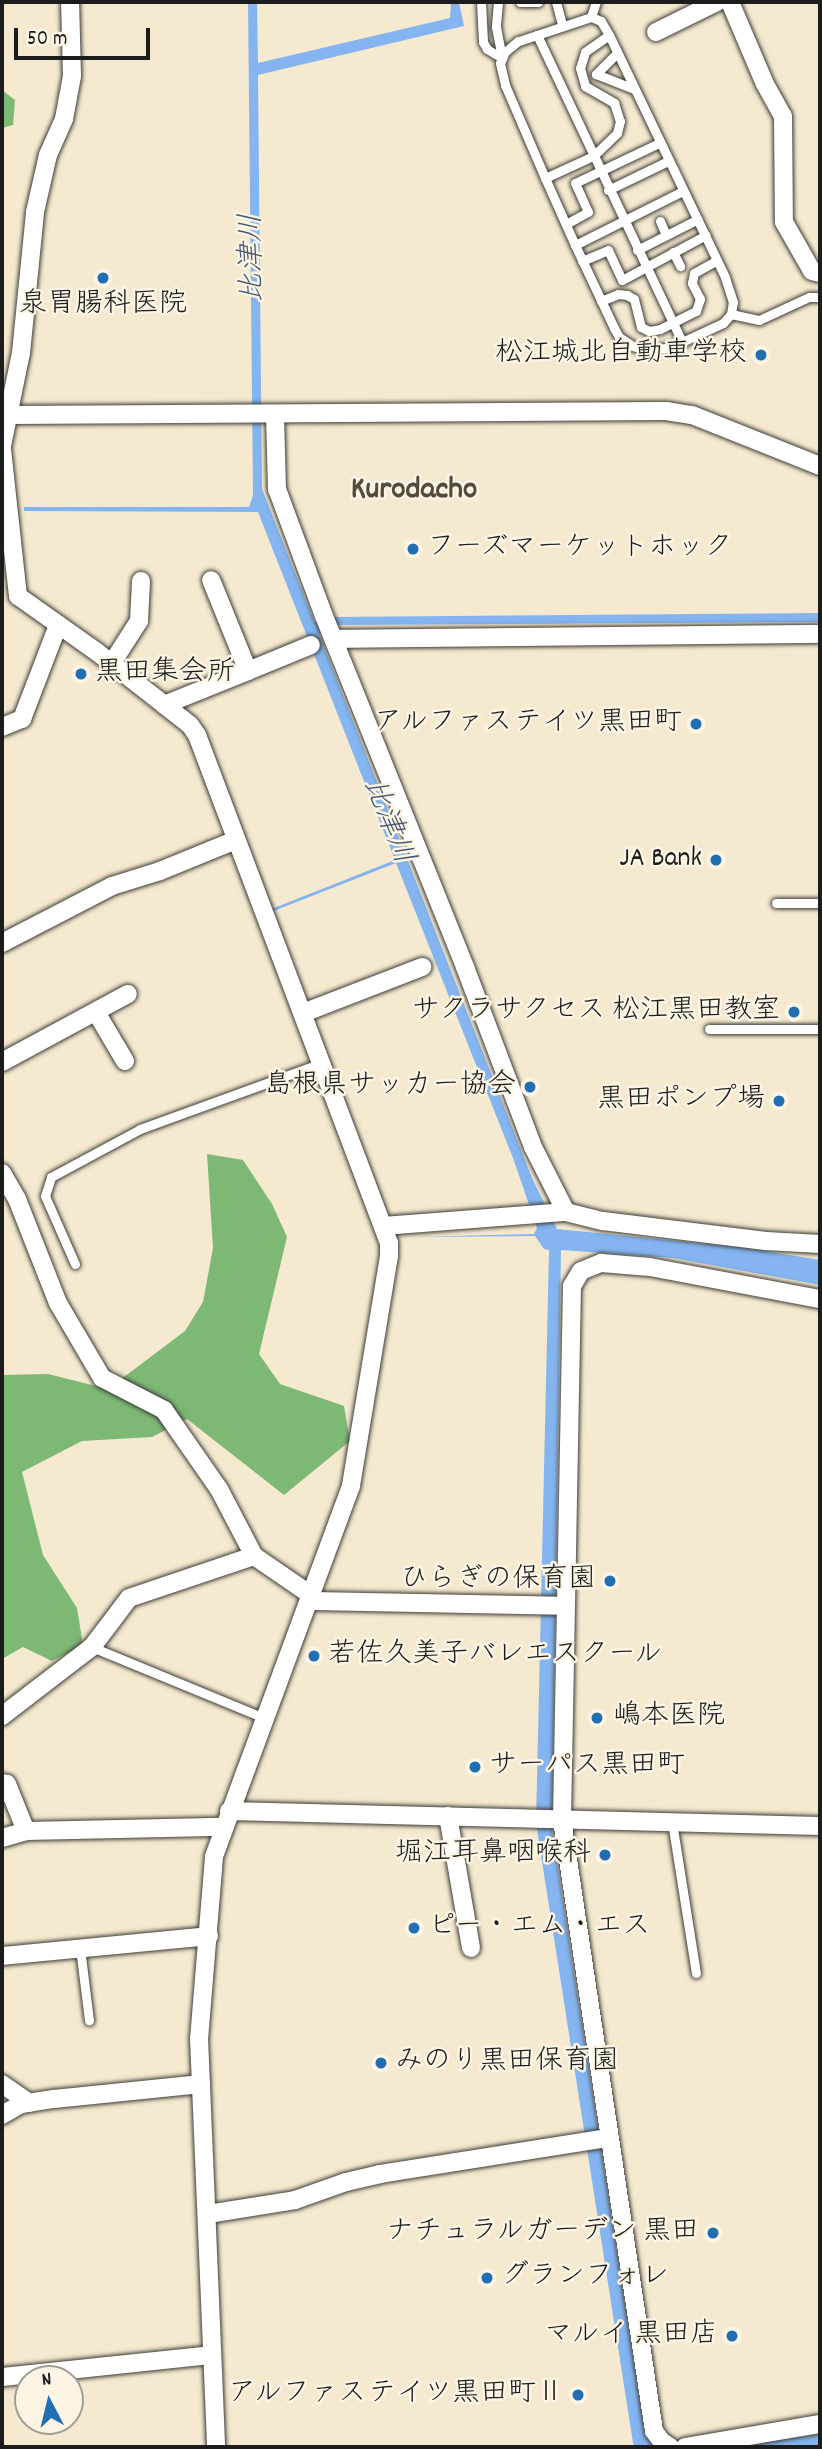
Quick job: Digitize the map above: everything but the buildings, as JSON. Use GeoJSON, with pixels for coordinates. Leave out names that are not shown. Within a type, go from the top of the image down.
{"type":"FeatureCollection","features":[{"type":"Feature","properties":{"kind":"street"},"geometry":{"type":"LineString","coordinates":[[70,2],[72,76],[64,119],[48,155],[35,212],[21,353],[2,448],[10,598],[58,625],[112,663],[197,735],[383,1226],[389,1256],[351,1486],[214,1857],[201,2014],[201,2084],[216,2447]]}},
{"type":"Feature","properties":{"kind":"street"},"geometry":{"type":"LineString","coordinates":[[656,32],[730,3],[765,83],[783,116],[784,222],[812,271],[820,273]]}},
{"type":"Feature","properties":{"kind":"street"},"geometry":{"type":"LineString","coordinates":[[8,415],[666,411],[692,415],[820,466]]}},
{"type":"Feature","properties":{"kind":"street"},"geometry":{"type":"LineString","coordinates":[[272,414],[277,489],[329,629],[560,1213]]}},
{"type":"Feature","properties":{"kind":"street"},"geometry":{"type":"LineString","coordinates":[[112,663],[139,621],[141,580]]}},
{"type":"Feature","properties":{"kind":"street"},"geometry":{"type":"LineString","coordinates":[[211,580],[248,671]]}},
{"type":"Feature","properties":{"kind":"street"},"geometry":{"type":"LineString","coordinates":[[2,727],[22,719],[58,625]]}},
{"type":"Feature","properties":{"kind":"street"},"geometry":{"type":"LineString","coordinates":[[329,629],[820,634]]}},
{"type":"Feature","properties":{"kind":"street"},"geometry":{"type":"LineString","coordinates":[[164,705],[312,645]]}},
{"type":"Feature","properties":{"kind":"street"},"geometry":{"type":"LineString","coordinates":[[2,943],[112,886],[160,871],[236,840]]}},
{"type":"Feature","properties":{"kind":"street"},"geometry":{"type":"LineString","coordinates":[[303,1013],[422,967]]}},
{"type":"Feature","properties":{"kind":"street"},"geometry":{"type":"LineString","coordinates":[[2,1062],[128,995]]}},
{"type":"Feature","properties":{"kind":"street"},"geometry":{"type":"LineString","coordinates":[[96,1012],[125,1061]]}},
{"type":"Feature","properties":{"kind":"street"},"geometry":{"type":"LineString","coordinates":[[2,1173],[17,1199],[58,1303],[102,1378],[164,1409],[219,1489],[254,1556],[310,1598],[562,1606]]}},
{"type":"Feature","properties":{"kind":"street"},"geometry":{"type":"LineString","coordinates":[[383,1226],[560,1213],[603,1221],[766,1241],[820,1244]]}},
{"type":"Feature","properties":{"kind":"street"},"geometry":{"type":"LineString","coordinates":[[659,2445],[654,2431],[598,2139],[558,1819],[572,1286],[581,1271],[601,1263],[650,1267],[820,1299]]}},
{"type":"Feature","properties":{"kind":"street"},"geometry":{"type":"LineString","coordinates":[[2,1716],[92,1647],[129,1598],[254,1556]]}},
{"type":"Feature","properties":{"kind":"street"},"geometry":{"type":"LineString","coordinates":[[2,1783],[7,1784],[26,1831]]}},
{"type":"Feature","properties":{"kind":"street"},"geometry":{"type":"LineString","coordinates":[[449,1816],[471,1948]]}},
{"type":"Feature","properties":{"kind":"street"},"geometry":{"type":"LineString","coordinates":[[2,1838],[26,1831],[227,1819],[449,1816],[820,1826]]}},
{"type":"Feature","properties":{"kind":"street"},"geometry":{"type":"LineString","coordinates":[[2,1956],[209,1936]]}},
{"type":"Feature","properties":{"kind":"street"},"geometry":{"type":"LineString","coordinates":[[2,2084],[29,2103]]}},
{"type":"Feature","properties":{"kind":"street"},"geometry":{"type":"LineString","coordinates":[[2,2115],[29,2103],[201,2084]]}},
{"type":"Feature","properties":{"kind":"street"},"geometry":{"type":"LineString","coordinates":[[208,2214],[295,2200],[346,2182],[380,2174],[598,2139]]}},
{"type":"Feature","properties":{"kind":"street"},"geometry":{"type":"LineString","coordinates":[[2,2377],[211,2355]]}},
{"type":"Feature","properties":{"kind":"street"},"geometry":{"type":"LineString","coordinates":[[685,2447],[820,2424]]}},
{"type":"Feature","properties":{"kind":"lane"},"geometry":{"type":"LineString","coordinates":[[481,2],[483,42],[487,49],[502,58]]}},
{"type":"Feature","properties":{"kind":"lane"},"geometry":{"type":"LineString","coordinates":[[498,2],[496,27],[502,58]]}},
{"type":"Feature","properties":{"kind":"lane"},"geometry":{"type":"LineString","coordinates":[[520,2],[538,2]]}},
{"type":"Feature","properties":{"kind":"lane"},"geometry":{"type":"LineString","coordinates":[[556,2],[562,25]]}},
{"type":"Feature","properties":{"kind":"lane"},"geometry":{"type":"LineString","coordinates":[[591,17],[596,2]]}},
{"type":"Feature","properties":{"kind":"lane"},"geometry":{"type":"LineString","coordinates":[[591,17],[601,21],[731,290],[731,314],[723,323],[659,350],[633,346],[619,337],[582,261],[505,85],[500,63],[502,58],[518,41],[591,17]]}},
{"type":"Feature","properties":{"kind":"lane"},"geometry":{"type":"LineString","coordinates":[[537,35],[682,342]]}},
{"type":"Feature","properties":{"kind":"lane"},"geometry":{"type":"LineString","coordinates":[[545,178],[593,156],[610,144],[617,134],[620,121],[614,103],[584,86],[580,68],[585,52],[609,35]]}},
{"type":"Feature","properties":{"kind":"lane"},"geometry":{"type":"LineString","coordinates":[[617,53],[596,74],[634,89]]}},
{"type":"Feature","properties":{"kind":"lane"},"geometry":{"type":"LineString","coordinates":[[566,224],[588,212],[575,183],[659,143]]}},
{"type":"Feature","properties":{"kind":"lane"},"geometry":{"type":"LineString","coordinates":[[608,190],[668,161]]}},
{"type":"Feature","properties":{"kind":"lane"},"geometry":{"type":"LineString","coordinates":[[575,245],[683,191]]}},
{"type":"Feature","properties":{"kind":"lane"},"geometry":{"type":"LineString","coordinates":[[637,250],[698,219]]}},
{"type":"Feature","properties":{"kind":"lane"},"geometry":{"type":"LineString","coordinates":[[660,221],[666,235]]}},
{"type":"Feature","properties":{"kind":"lane"},"geometry":{"type":"LineString","coordinates":[[582,261],[608,250],[622,279],[706,235]]}},
{"type":"Feature","properties":{"kind":"lane"},"geometry":{"type":"LineString","coordinates":[[673,252],[680,266]]}},
{"type":"Feature","properties":{"kind":"lane"},"geometry":{"type":"LineString","coordinates":[[601,301],[618,294],[631,297],[636,304],[638,323],[649,331],[698,308],[700,299],[692,278],[696,270],[717,260]]}},
{"type":"Feature","properties":{"kind":"lane"},"geometry":{"type":"LineString","coordinates":[[731,314],[759,320],[809,297],[820,297]]}},
{"type":"Feature","properties":{"kind":"lane"},"geometry":{"type":"LineString","coordinates":[[776,903],[820,903]]}},
{"type":"Feature","properties":{"kind":"lane"},"geometry":{"type":"LineString","coordinates":[[709,1030],[820,1029]]}},
{"type":"Feature","properties":{"kind":"lane"},"geometry":{"type":"LineString","coordinates":[[75,1264],[45,1196],[51,1177],[140,1129],[321,1063]]}},
{"type":"Feature","properties":{"kind":"lane"},"geometry":{"type":"LineString","coordinates":[[92,1647],[264,1718]]}},
{"type":"Feature","properties":{"kind":"lane"},"geometry":{"type":"LineString","coordinates":[[672,1822],[696,1973]]}},
{"type":"Feature","properties":{"kind":"lane"},"geometry":{"type":"LineString","coordinates":[[80,1948],[89,2020]]}},
{"type":"Feature","properties":{"kind":"green space"},"geometry":{"type":"Polygon","coordinates":[[[2,90],[15,100],[13,125],[2,128],[2,90]]]}},
{"type":"Feature","properties":{"kind":"green space"},"geometry":{"type":"Polygon","coordinates":[[[207,1154],[243,1160],[272,1204],[287,1237],[259,1354],[280,1384],[344,1406],[350,1441],[284,1495],[187,1419],[152,1437],[82,1441],[22,1472],[43,1555],[77,1608],[83,1645],[52,1661],[23,1647],[2,1659],[2,1375],[48,1374],[108,1389],[185,1331],[203,1302],[213,1248],[207,1154]]]}},
{"type":"Feature","properties":{"kind":"water","name":"比津川"},"geometry":{"type":"Polygon","coordinates":[[[248,2],[257,2],[258,63],[450,18],[451,2],[459,2],[464,26],[258,75],[262,489],[314,621],[318,623],[332,617],[820,613],[820,622],[335,625],[319,634],[532,1178],[557,1229],[747,1248],[820,1260],[820,1285],[673,1258],[561,1250],[552,1830],[645,2435],[655,2447],[635,2447],[633,2443],[536,1823],[549,1250],[544,1249],[535,1236],[415,1237],[534,1234],[537,1228],[513,1158],[396,863],[271,912],[269,910],[395,860],[258,512],[24,511],[24,507],[249,507],[253,495],[248,2]]]}},
{"type":"Feature","properties":{"kind":"water"},"geometry":{"type":"Polygon","coordinates":[[[820,2434],[820,2447],[732,2447],[820,2434]]]}},
{"type":"Feature","properties":{"kind":"place","name":"泉胃腸科医院"},"geometry":{"type":"Point","coordinates":[103,278]}},
{"type":"Feature","properties":{"kind":"place","name":"松江城北自動車学校"},"geometry":{"type":"Point","coordinates":[761,355]}},
{"type":"Feature","properties":{"kind":"place","name":"フーズマーケットホック"},"geometry":{"type":"Point","coordinates":[413,549]}},
{"type":"Feature","properties":{"kind":"place","name":"黒田集会所"},"geometry":{"type":"Point","coordinates":[81,674]}},
{"type":"Feature","properties":{"kind":"place","name":"アルファステイツ黒田町"},"geometry":{"type":"Point","coordinates":[696,724]}},
{"type":"Feature","properties":{"kind":"place","name":"JA Bank"},"geometry":{"type":"Point","coordinates":[716,860]}},
{"type":"Feature","properties":{"kind":"place","name":"サクラサクセス 松江黒田教室"},"geometry":{"type":"Point","coordinates":[794,1012]}},
{"type":"Feature","properties":{"kind":"place","name":"島根県サッカー協会"},"geometry":{"type":"Point","coordinates":[530,1087]}},
{"type":"Feature","properties":{"kind":"place","name":"黒田ポンプ場"},"geometry":{"type":"Point","coordinates":[779,1101]}},
{"type":"Feature","properties":{"kind":"place","name":"ひらぎの保育園"},"geometry":{"type":"Point","coordinates":[610,1581]}},
{"type":"Feature","properties":{"kind":"place","name":"若佐久美子バレエスクール"},"geometry":{"type":"Point","coordinates":[314,1656]}},
{"type":"Feature","properties":{"kind":"place","name":"嶋本医院"},"geometry":{"type":"Point","coordinates":[597,1718]}},
{"type":"Feature","properties":{"kind":"place","name":"サーパス黒田町"},"geometry":{"type":"Point","coordinates":[475,1767]}},
{"type":"Feature","properties":{"kind":"place","name":"堀江耳鼻咽喉科"},"geometry":{"type":"Point","coordinates":[605,1855]}},
{"type":"Feature","properties":{"kind":"place","name":"ピー・エム・エス"},"geometry":{"type":"Point","coordinates":[414,1928]}},
{"type":"Feature","properties":{"kind":"place","name":"みのり黒田保育園"},"geometry":{"type":"Point","coordinates":[381,2063]}},
{"type":"Feature","properties":{"kind":"place","name":"ナチュラルガーデン 黒田"},"geometry":{"type":"Point","coordinates":[713,2233]}},
{"type":"Feature","properties":{"kind":"place","name":"グランフォレ"},"geometry":{"type":"Point","coordinates":[487,2278]}},
{"type":"Feature","properties":{"kind":"place","name":"マルイ 黒田店"},"geometry":{"type":"Point","coordinates":[732,2336]}},
{"type":"Feature","properties":{"kind":"place","name":"アルファステイツ黒田町Ⅱ"},"geometry":{"type":"Point","coordinates":[578,2395]}},
{"type":"Feature","properties":{"kind":"district","name":"Kurodacho"},"geometry":{"type":"Point","coordinates":[414,491]}}]}
